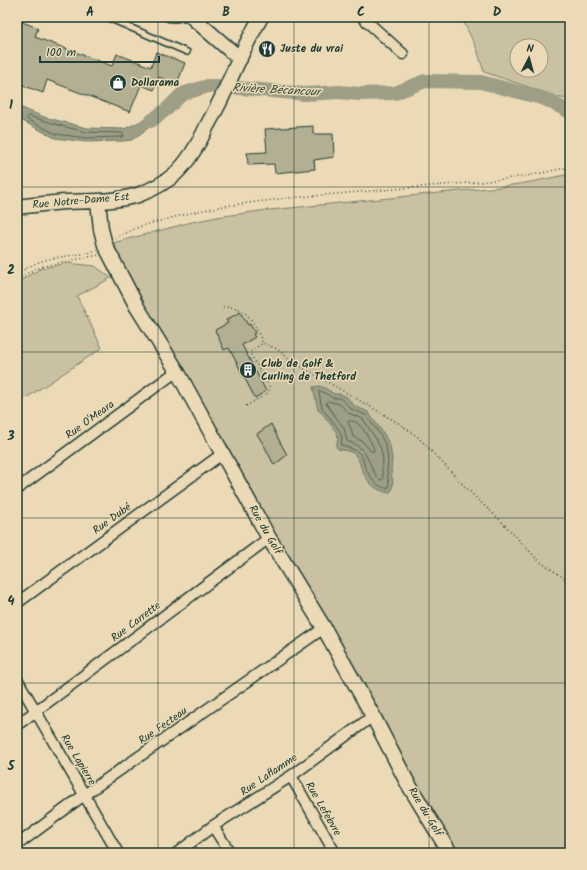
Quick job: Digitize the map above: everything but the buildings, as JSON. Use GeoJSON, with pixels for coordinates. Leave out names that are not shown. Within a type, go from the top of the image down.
{"type":"FeatureCollection","features":[{"type":"Feature","properties":{"kind":"street"},"geometry":{"type":"LineString","coordinates":[[192,17],[240,59]]}},
{"type":"Feature","properties":{"kind":"street","name":"Rue Notre-Dame Est"},"geometry":{"type":"LineString","coordinates":[[17,207],[66,202],[98,201],[137,195],[161,184],[175,174],[198,144],[261,17]]}},
{"type":"Feature","properties":{"kind":"street"},"geometry":{"type":"LineString","coordinates":[[362,17],[403,54]]}},
{"type":"Feature","properties":{"kind":"street","name":"Rue du Golf"},"geometry":{"type":"LineString","coordinates":[[98,201],[101,229],[107,249],[137,307],[177,371],[269,538],[324,628],[373,716],[407,782],[450,853]]}},
{"type":"Feature","properties":{"kind":"street","name":"Rue O'Meara"},"geometry":{"type":"LineString","coordinates":[[17,489],[177,371]]}},
{"type":"Feature","properties":{"kind":"street","name":"Rue Dubé"},"geometry":{"type":"LineString","coordinates":[[17,603],[222,454]]}},
{"type":"Feature","properties":{"kind":"street","name":"Rue Carrette"},"geometry":{"type":"LineString","coordinates":[[17,725],[269,538]]}},
{"type":"Feature","properties":{"kind":"street","name":"Rue Fecteau"},"geometry":{"type":"LineString","coordinates":[[17,845],[84,795],[324,628]]}},
{"type":"Feature","properties":{"kind":"street","name":"Rue Lapierre"},"geometry":{"type":"LineString","coordinates":[[17,679],[118,853]]}},
{"type":"Feature","properties":{"kind":"street","name":"Rue Laflamme"},"geometry":{"type":"LineString","coordinates":[[177,853],[214,826],[291,776],[373,716]]}},
{"type":"Feature","properties":{"kind":"street","name":"Rue Lefebvre"},"geometry":{"type":"LineString","coordinates":[[291,776],[335,853]]}},
{"type":"Feature","properties":{"kind":"street"},"geometry":{"type":"LineString","coordinates":[[214,826],[230,853]]}},
{"type":"Feature","properties":{"kind":"lane"},"geometry":{"type":"LineString","coordinates":[[106,17],[187,52]]}},
{"type":"Feature","properties":{"kind":"lane"},"geometry":{"type":"LineString","coordinates":[[165,17],[169,19],[177,19],[188,17]]}},
{"type":"Feature","properties":{"kind":"path"},"geometry":{"type":"LineString","coordinates":[[17,280],[35,269],[107,249],[117,236],[141,226],[194,212],[224,206],[288,198],[479,182],[527,176],[570,167]]}},
{"type":"Feature","properties":{"kind":"path"},"geometry":{"type":"LineString","coordinates":[[17,274],[38,262],[107,249]]}},
{"type":"Feature","properties":{"kind":"path"},"geometry":{"type":"LineString","coordinates":[[223,307],[237,308],[243,311],[249,318],[263,343],[277,349],[299,366],[400,424],[418,437],[539,561],[570,582]]}},
{"type":"Feature","properties":{"kind":"path"},"geometry":{"type":"LineString","coordinates":[[246,406],[268,393],[269,390],[269,386],[251,355],[251,352],[263,343]]}},
{"type":"Feature","properties":{"kind":"shaded area"},"geometry":{"type":"Polygon","coordinates":[[[461,17],[570,17],[570,99],[561,98],[484,72],[477,49],[461,17]]]}},
{"type":"Feature","properties":{"kind":"shaded area"},"geometry":{"type":"Polygon","coordinates":[[[570,174],[570,853],[450,853],[105,245],[192,222],[217,217],[260,211],[499,187],[570,174]]]}},
{"type":"Feature","properties":{"kind":"shaded area"},"geometry":{"type":"Polygon","coordinates":[[[67,263],[95,266],[111,278],[77,296],[102,348],[17,404],[17,282],[42,268],[67,263]]]}},
{"type":"Feature","properties":{"kind":"water"},"geometry":{"type":"Polygon","coordinates":[[[17,106],[44,117],[87,128],[124,129],[167,109],[148,128],[132,140],[86,142],[55,138],[17,118],[17,106]]]}},
{"type":"Feature","properties":{"kind":"water"},"geometry":{"type":"Polygon","coordinates":[[[319,386],[334,394],[340,394],[347,397],[353,405],[368,412],[384,434],[390,446],[392,459],[391,470],[393,484],[392,490],[389,493],[379,490],[368,481],[358,459],[353,453],[338,449],[336,446],[338,439],[337,433],[318,410],[313,387],[319,386]]]}},
{"type":"Feature","properties":{"kind":"waterway","name":"Rivière Bécancour"},"geometry":{"type":"LineString","coordinates":[[151,121],[167,109],[182,94],[208,86],[305,94],[340,92],[359,94],[395,93],[425,81],[481,82],[545,99],[570,112]]}},
{"type":"Feature","properties":{"kind":"place","name":"Juste du vrai"},"geometry":{"type":"Point","coordinates":[267,49]}},
{"type":"Feature","properties":{"kind":"place","name":"Dollarama"},"geometry":{"type":"Point","coordinates":[118,83]}},
{"type":"Feature","properties":{"kind":"place","name":"Club de Golf & Curling de Thetford"},"geometry":{"type":"Point","coordinates":[248,370]}}]}
